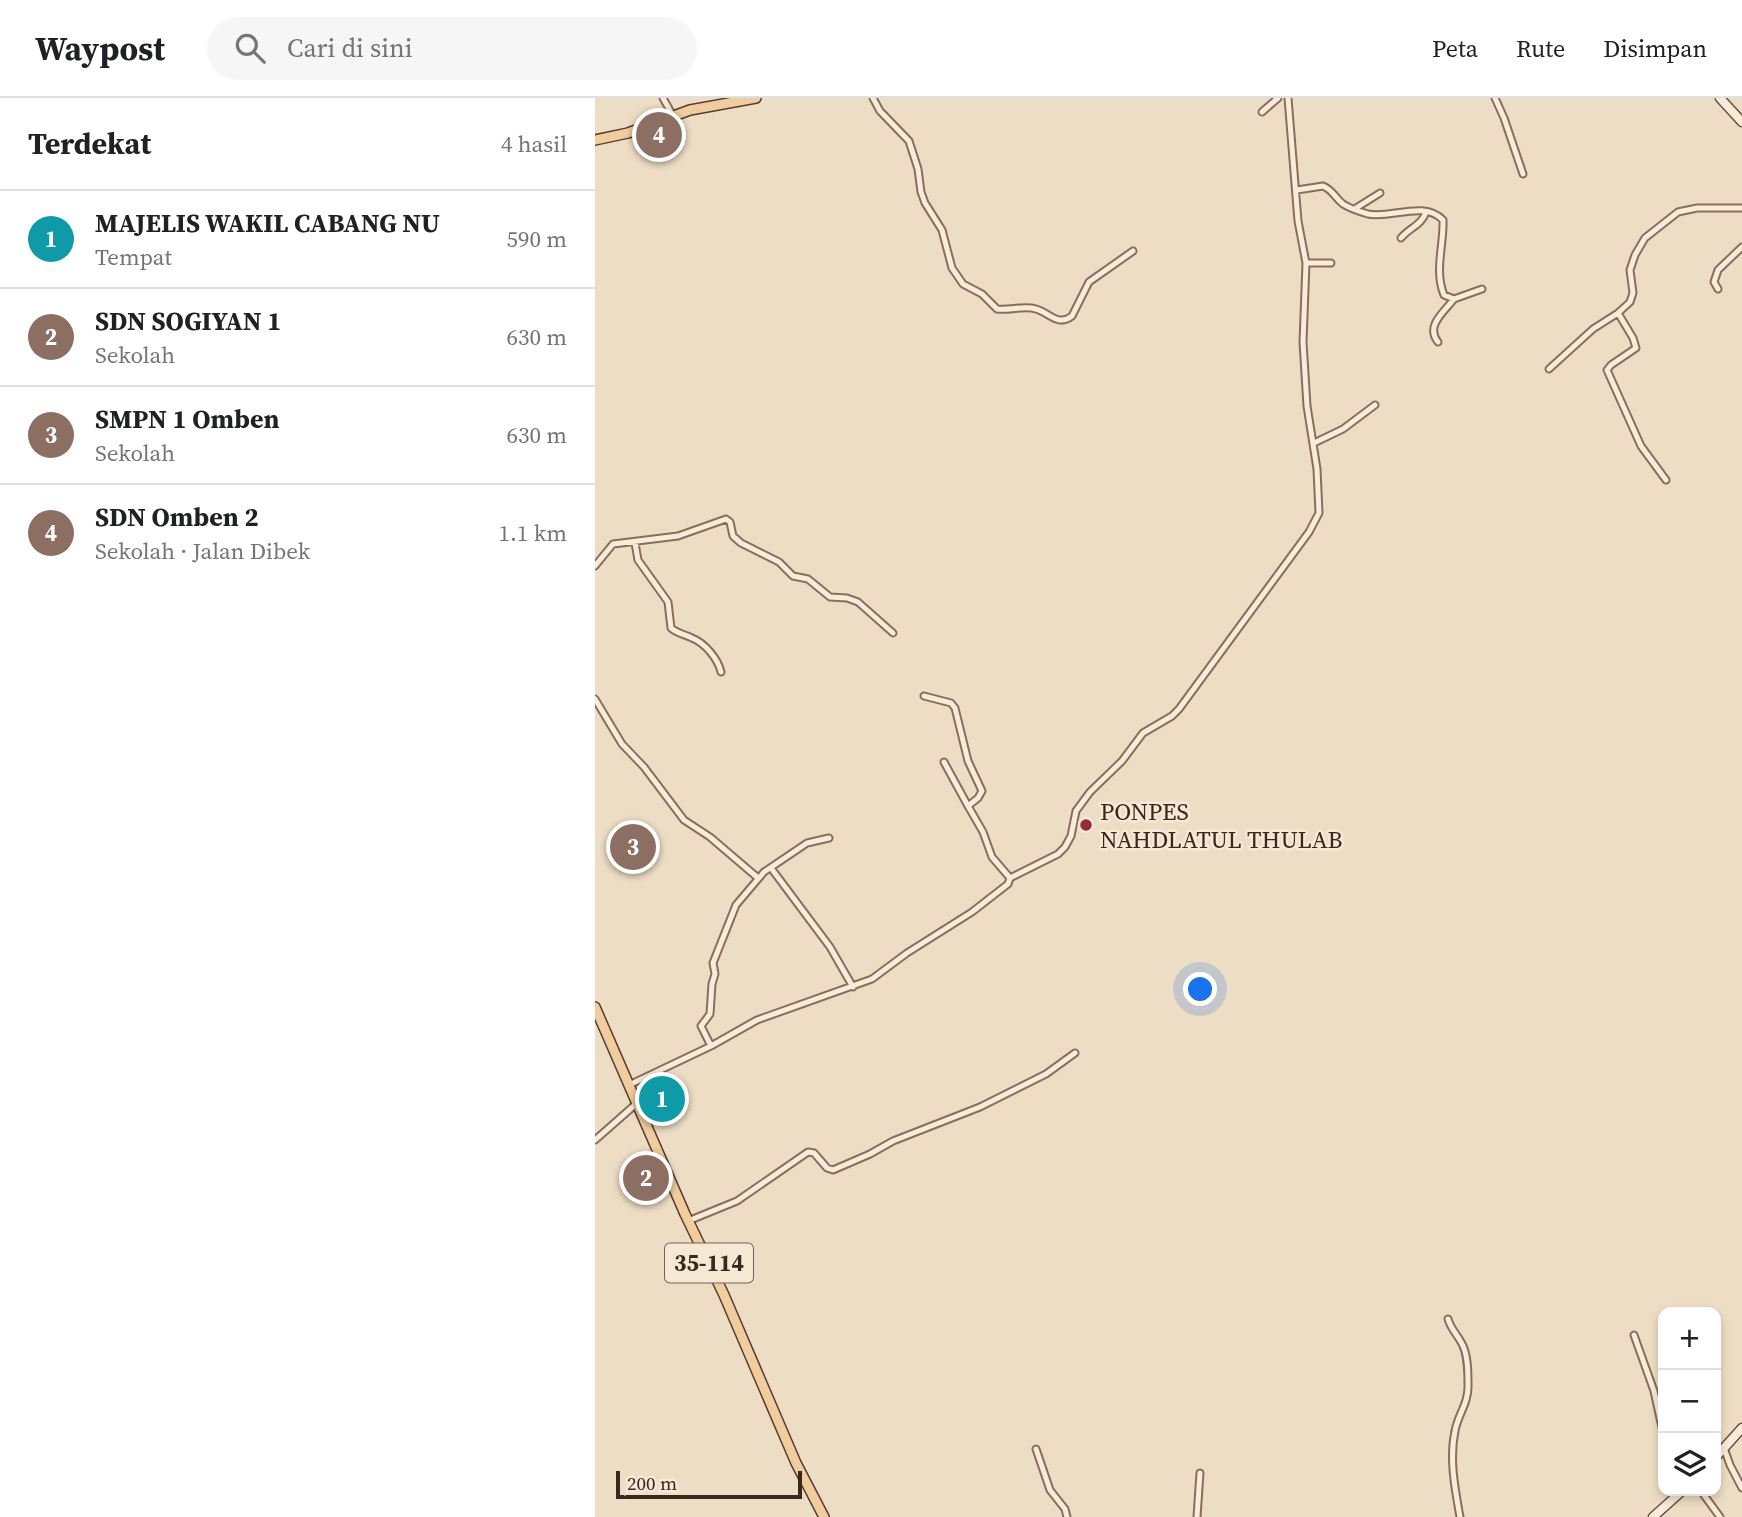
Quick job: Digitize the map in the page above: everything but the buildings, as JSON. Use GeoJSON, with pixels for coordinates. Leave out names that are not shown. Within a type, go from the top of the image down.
{"type":"FeatureCollection","features":[{"type":"Feature","properties":{"kind":"main road"},"geometry":{"type":"LineString","coordinates":[[595,140],[628,134],[706,106],[756,98]]}},
{"type":"Feature","properties":{"kind":"main road","name":"35-114"},"geometry":{"type":"LineString","coordinates":[[595,1007],[796,1463],[824,1517]]}},
{"type":"Feature","properties":{"kind":"street"},"geometry":{"type":"LineString","coordinates":[[663,98],[673,116]]}},
{"type":"Feature","properties":{"kind":"street"},"geometry":{"type":"LineString","coordinates":[[873,98],[880,111],[909,141],[918,169],[921,192],[942,230],[952,268],[963,284],[982,293],[997,309],[1028,307],[1042,310],[1056,320],[1068,320],[1089,282],[1133,251]]}},
{"type":"Feature","properties":{"kind":"street"},"geometry":{"type":"LineString","coordinates":[[1262,112],[1278,98]]}},
{"type":"Feature","properties":{"kind":"street"},"geometry":{"type":"LineString","coordinates":[[1010,878],[1058,854],[1065,847],[1071,836],[1079,806],[1122,761],[1138,738],[1179,709],[1317,520],[1320,505],[1314,443],[1307,406],[1303,342],[1306,263],[1298,221],[1288,98]]}},
{"type":"Feature","properties":{"kind":"street"},"geometry":{"type":"LineString","coordinates":[[1495,98],[1523,174]]}},
{"type":"Feature","properties":{"kind":"street"},"geometry":{"type":"LineString","coordinates":[[1720,98],[1740,117]]}},
{"type":"Feature","properties":{"kind":"street"},"geometry":{"type":"LineString","coordinates":[[1297,190],[1323,186],[1333,191],[1342,203],[1370,214],[1408,210],[1439,215],[1443,219],[1440,282],[1444,295],[1454,299]]}},
{"type":"Feature","properties":{"kind":"street"},"geometry":{"type":"LineString","coordinates":[[1356,208],[1380,193]]}},
{"type":"Feature","properties":{"kind":"street"},"geometry":{"type":"LineString","coordinates":[[1549,369],[1593,329],[1630,302],[1633,293],[1630,270],[1645,238],[1678,212],[1697,208],[1742,208]]}},
{"type":"Feature","properties":{"kind":"street"},"geometry":{"type":"LineString","coordinates":[[1401,238],[1411,227],[1422,221],[1426,212]]}},
{"type":"Feature","properties":{"kind":"street"},"geometry":{"type":"LineString","coordinates":[[1718,289],[1714,282],[1718,270],[1742,247]]}},
{"type":"Feature","properties":{"kind":"street"},"geometry":{"type":"LineString","coordinates":[[1306,263],[1331,263]]}},
{"type":"Feature","properties":{"kind":"street"},"geometry":{"type":"LineString","coordinates":[[1438,342],[1433,335],[1433,327],[1454,299],[1482,289]]}},
{"type":"Feature","properties":{"kind":"street"},"geometry":{"type":"LineString","coordinates":[[1618,313],[1637,344],[1636,348],[1607,370],[1641,446],[1665,480]]}},
{"type":"Feature","properties":{"kind":"street"},"geometry":{"type":"LineString","coordinates":[[1314,443],[1343,429],[1375,405]]}},
{"type":"Feature","properties":{"kind":"street"},"geometry":{"type":"LineString","coordinates":[[595,566],[613,544],[678,536],[726,519],[730,522],[733,536],[741,543],[779,562],[793,576],[808,579],[830,597],[847,598],[857,603],[893,633]]}},
{"type":"Feature","properties":{"kind":"street"},"geometry":{"type":"LineString","coordinates":[[635,543],[641,565],[668,602],[671,628],[703,644],[717,662],[721,673]]}},
{"type":"Feature","properties":{"kind":"street"},"geometry":{"type":"LineString","coordinates":[[924,696],[951,703],[955,708],[968,761],[982,791],[968,806]]}},
{"type":"Feature","properties":{"kind":"street"},"geometry":{"type":"LineString","coordinates":[[595,699],[622,744],[644,767],[684,820],[710,837],[758,878]]}},
{"type":"Feature","properties":{"kind":"street"},"geometry":{"type":"LineString","coordinates":[[944,762],[983,832],[992,857],[1010,878]]}},
{"type":"Feature","properties":{"kind":"street"},"geometry":{"type":"LineString","coordinates":[[711,1046],[701,1026],[711,1011],[715,974],[713,963],[731,913],[758,878],[771,868],[807,843],[829,838]]}},
{"type":"Feature","properties":{"kind":"street"},"geometry":{"type":"LineString","coordinates":[[771,868],[829,947],[853,987]]}},
{"type":"Feature","properties":{"kind":"street"},"geometry":{"type":"LineString","coordinates":[[629,1085],[771,1014],[872,979],[907,953],[972,912],[1009,884],[1010,878]]}},
{"type":"Feature","properties":{"kind":"street"},"geometry":{"type":"LineString","coordinates":[[688,1221],[737,1201],[808,1152],[814,1153],[827,1168],[833,1170],[893,1141],[980,1107],[1046,1074],[1075,1053]]}},
{"type":"Feature","properties":{"kind":"street"},"geometry":{"type":"LineString","coordinates":[[595,1140],[636,1104]]}},
{"type":"Feature","properties":{"kind":"street"},"geometry":{"type":"LineString","coordinates":[[1448,1319],[1451,1329],[1463,1345],[1468,1384],[1467,1401],[1452,1446],[1460,1517]]}},
{"type":"Feature","properties":{"kind":"street"},"geometry":{"type":"LineString","coordinates":[[1634,1335],[1658,1409]]}},
{"type":"Feature","properties":{"kind":"street"},"geometry":{"type":"LineString","coordinates":[[1721,1451],[1742,1428]]}},
{"type":"Feature","properties":{"kind":"street"},"geometry":{"type":"LineString","coordinates":[[1724,1448],[1742,1488]]}},
{"type":"Feature","properties":{"kind":"street"},"geometry":{"type":"LineString","coordinates":[[1036,1449],[1050,1490],[1065,1509],[1067,1517]]}},
{"type":"Feature","properties":{"kind":"street"},"geometry":{"type":"LineString","coordinates":[[1197,1517],[1200,1473]]}},
{"type":"Feature","properties":{"kind":"street"},"geometry":{"type":"LineString","coordinates":[[1653,1517],[1676,1496]]}},
{"type":"Feature","properties":{"kind":"street"},"geometry":{"type":"LineString","coordinates":[[1705,1496],[1720,1517]]}},
{"type":"Feature","properties":{"kind":"place","name":"SDN Omben 2"},"geometry":{"type":"Point","coordinates":[659,135]}},
{"type":"Feature","properties":{"kind":"place","name":"PONPES NAHDLATUL THULAB"},"geometry":{"type":"Point","coordinates":[1086,825]}},
{"type":"Feature","properties":{"kind":"place","name":"SMPN 1 Omben"},"geometry":{"type":"Point","coordinates":[633,847]}},
{"type":"Feature","properties":{"kind":"place","name":"MAJELIS WAKIL CABANG NU"},"geometry":{"type":"Point","coordinates":[662,1099]}},
{"type":"Feature","properties":{"kind":"place","name":"SDN SOGIYAN 1"},"geometry":{"type":"Point","coordinates":[646,1178]}}]}
